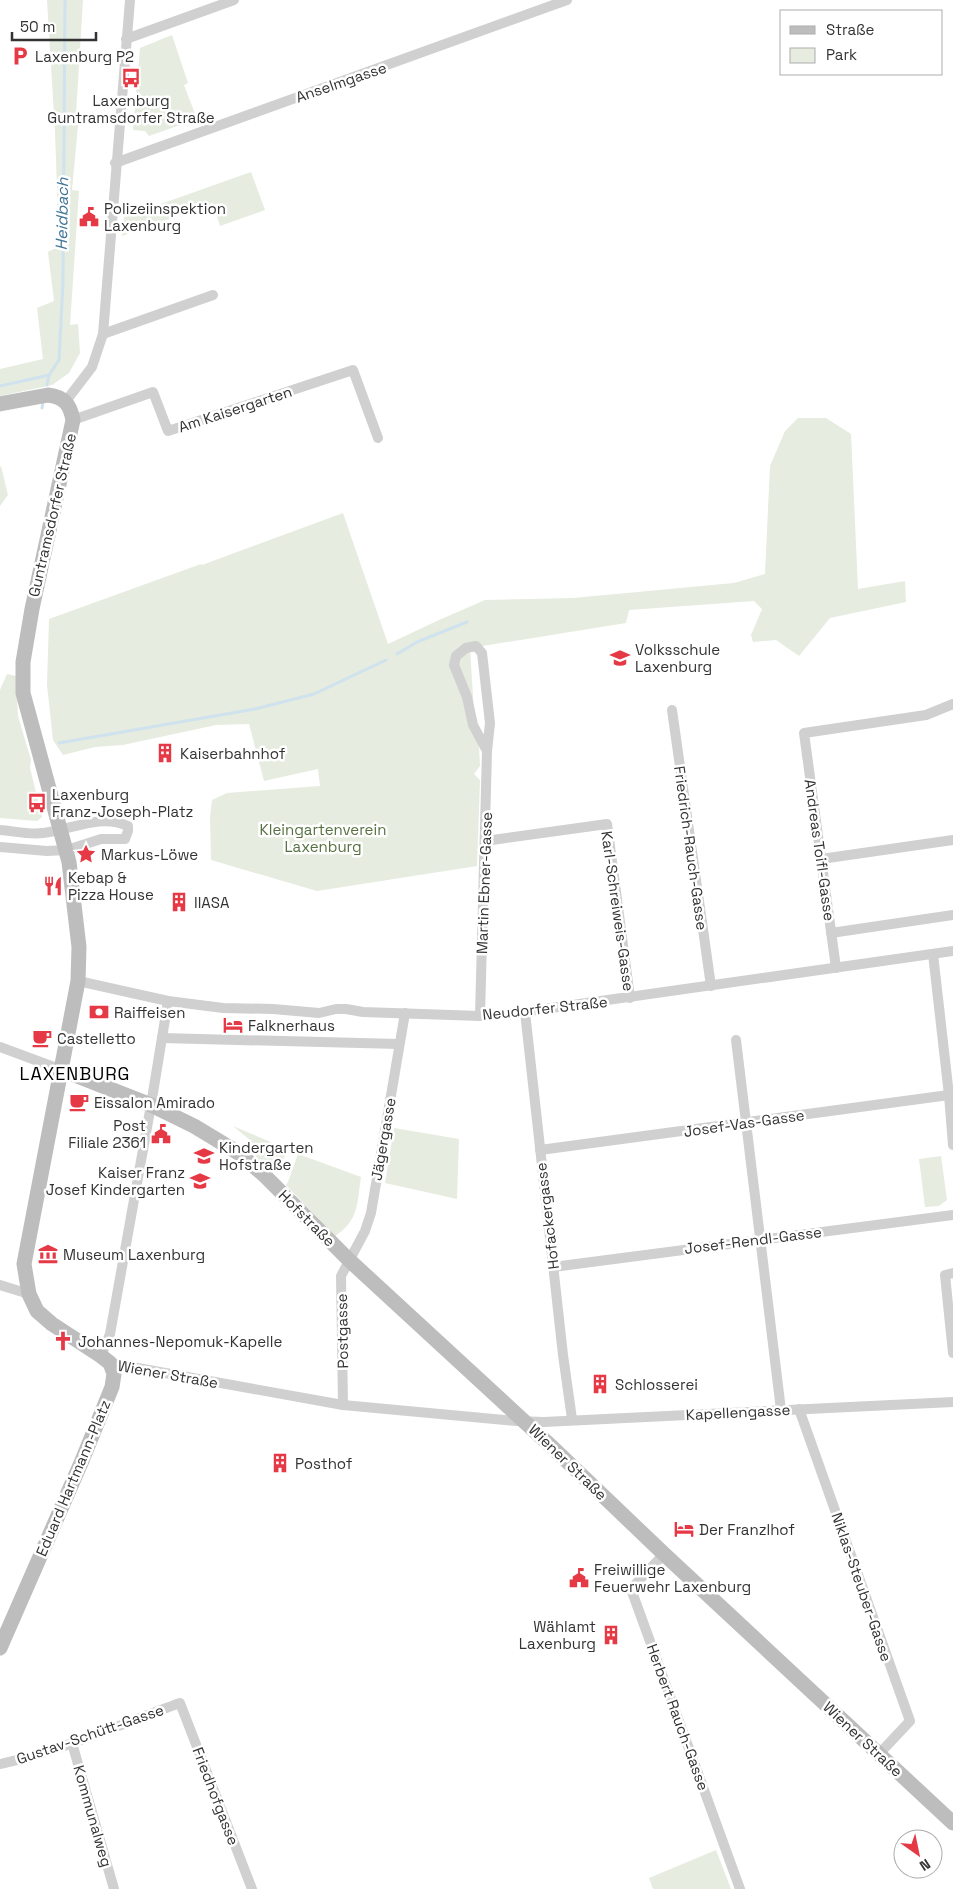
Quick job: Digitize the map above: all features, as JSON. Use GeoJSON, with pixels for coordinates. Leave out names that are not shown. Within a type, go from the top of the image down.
{"type":"FeatureCollection","features":[{"type":"Feature","properties":{"kind":"main road"},"geometry":{"type":"LineString","coordinates":[[0,404],[48,395],[66,401]]}},
{"type":"Feature","properties":{"kind":"main road","name":"Guntramsdorfer Straße"},"geometry":{"type":"LineString","coordinates":[[29,1294],[24,1264],[78,981],[79,947],[67,850],[24,693],[23,662],[32,609],[73,420],[66,401]]}},
{"type":"Feature","properties":{"kind":"main road","name":"Hofstraße"},"geometry":{"type":"LineString","coordinates":[[62,1070],[151,1105],[194,1126],[237,1152],[264,1175],[349,1260],[524,1420]]}},
{"type":"Feature","properties":{"kind":"main road","name":"Wiener Straße"},"geometry":{"type":"LineString","coordinates":[[29,1294],[37,1312],[106,1359]]}},
{"type":"Feature","properties":{"kind":"main road","name":"Eduard Hartmann-Platz"},"geometry":{"type":"LineString","coordinates":[[0,1648],[112,1387],[114,1374],[106,1359]]}},
{"type":"Feature","properties":{"kind":"main road","name":"Wiener Straße"},"geometry":{"type":"LineString","coordinates":[[524,1420],[664,1554],[953,1823]]}},
{"type":"Feature","properties":{"kind":"street"},"geometry":{"type":"LineString","coordinates":[[66,401],[92,367],[103,334],[115,163],[130,0]]}},
{"type":"Feature","properties":{"kind":"street"},"geometry":{"type":"LineString","coordinates":[[126,39],[234,0]]}},
{"type":"Feature","properties":{"kind":"street","name":"Anselmgasse"},"geometry":{"type":"LineString","coordinates":[[115,163],[567,0]]}},
{"type":"Feature","properties":{"kind":"street"},"geometry":{"type":"LineString","coordinates":[[103,334],[213,295]]}},
{"type":"Feature","properties":{"kind":"street","name":"Am Kaisergarten"},"geometry":{"type":"LineString","coordinates":[[73,420],[153,392],[168,431],[353,370],[378,438]]}},
{"type":"Feature","properties":{"kind":"street","name":"Martin Ebner-Gasse"},"geometry":{"type":"LineString","coordinates":[[480,1016],[490,723],[482,653],[476,646],[466,648],[456,656],[454,665],[467,697],[472,725],[488,750]]}},
{"type":"Feature","properties":{"kind":"street","name":"Andreas Toifl-Gasse"},"geometry":{"type":"LineString","coordinates":[[836,968],[804,733],[926,715],[953,704]]}},
{"type":"Feature","properties":{"kind":"street","name":"Friedrich-Rauch-Gasse"},"geometry":{"type":"LineString","coordinates":[[672,710],[711,986]]}},
{"type":"Feature","properties":{"kind":"street"},"geometry":{"type":"LineString","coordinates":[[0,830],[42,834],[104,821],[128,826],[125,839],[101,839],[67,850],[47,851],[0,847]]}},
{"type":"Feature","properties":{"kind":"street","name":"Karl-Schreiweis-Gasse"},"geometry":{"type":"LineString","coordinates":[[485,840],[607,824],[630,998]]}},
{"type":"Feature","properties":{"kind":"street"},"geometry":{"type":"LineString","coordinates":[[821,859],[953,840]]}},
{"type":"Feature","properties":{"kind":"street"},"geometry":{"type":"LineString","coordinates":[[831,933],[953,915]]}},
{"type":"Feature","properties":{"kind":"street","name":"Neudorfer Straße"},"geometry":{"type":"LineString","coordinates":[[78,981],[168,1001],[223,1008],[308,1012],[346,1009],[363,1012],[480,1016],[630,998],[953,951]]}},
{"type":"Feature","properties":{"kind":"street"},"geometry":{"type":"LineString","coordinates":[[933,954],[953,1144]]}},
{"type":"Feature","properties":{"kind":"street"},"geometry":{"type":"LineString","coordinates":[[106,1359],[168,1001]]}},
{"type":"Feature","properties":{"kind":"street","name":"Hofackergasse"},"geometry":{"type":"LineString","coordinates":[[525,1012],[563,1355],[572,1419]]}},
{"type":"Feature","properties":{"kind":"street","name":"Jägergasse"},"geometry":{"type":"LineString","coordinates":[[349,1260],[365,1231],[371,1213],[405,1013]]}},
{"type":"Feature","properties":{"kind":"street"},"geometry":{"type":"LineString","coordinates":[[162,1038],[399,1044]]}},
{"type":"Feature","properties":{"kind":"street"},"geometry":{"type":"LineString","coordinates":[[736,1040],[781,1410]]}},
{"type":"Feature","properties":{"kind":"street","name":"Hofstraße"},"geometry":{"type":"LineString","coordinates":[[0,1047],[62,1070]]}},
{"type":"Feature","properties":{"kind":"street","name":"Josef-Vas-Gasse"},"geometry":{"type":"LineString","coordinates":[[540,1150],[949,1095]]}},
{"type":"Feature","properties":{"kind":"street","name":"Josef-Rendl-Gasse"},"geometry":{"type":"LineString","coordinates":[[553,1267],[953,1215]]}},
{"type":"Feature","properties":{"kind":"street","name":"Postgasse"},"geometry":{"type":"LineString","coordinates":[[344,1405],[341,1276],[349,1260]]}},
{"type":"Feature","properties":{"kind":"street"},"geometry":{"type":"LineString","coordinates":[[953,1273],[945,1275],[953,1353]]}},
{"type":"Feature","properties":{"kind":"street"},"geometry":{"type":"LineString","coordinates":[[0,1285],[29,1294]]}},
{"type":"Feature","properties":{"kind":"street","name":"Wiener Straße"},"geometry":{"type":"LineString","coordinates":[[106,1359],[344,1405],[487,1419],[524,1420]]}},
{"type":"Feature","properties":{"kind":"street","name":"Kapellengasse"},"geometry":{"type":"LineString","coordinates":[[524,1420],[544,1422],[572,1419],[953,1402]]}},
{"type":"Feature","properties":{"kind":"street","name":"Niklas-Steuber-Gasse"},"geometry":{"type":"LineString","coordinates":[[799,1409],[910,1722],[879,1754]]}},
{"type":"Feature","properties":{"kind":"street","name":"Herbert Rauch-Gasse"},"geometry":{"type":"LineString","coordinates":[[664,1554],[631,1590],[740,1889]]}},
{"type":"Feature","properties":{"kind":"street","name":"Gustav-Schütt-Gasse"},"geometry":{"type":"LineString","coordinates":[[0,1764],[19,1760],[72,1742],[180,1702]]}},
{"type":"Feature","properties":{"kind":"street","name":"Friedhofgasse"},"geometry":{"type":"LineString","coordinates":[[180,1702],[252,1889]]}},
{"type":"Feature","properties":{"kind":"street","name":"Kommunalweg"},"geometry":{"type":"LineString","coordinates":[[72,1742],[114,1889]]}},
{"type":"Feature","properties":{"kind":"green space"},"geometry":{"type":"Polygon","coordinates":[[[47,0],[83,0],[76,114],[79,115],[72,190],[79,191],[70,325],[78,324],[80,353],[69,373],[52,385],[0,396],[0,369],[43,359],[37,308],[54,301],[48,252],[59,246],[55,131],[47,0]]]}},
{"type":"Feature","properties":{"kind":"green space"},"geometry":{"type":"Polygon","coordinates":[[[172,35],[188,83],[184,85],[197,119],[149,136],[145,131],[133,130],[140,48],[172,35]]]}},
{"type":"Feature","properties":{"kind":"green space"},"geometry":{"type":"Polygon","coordinates":[[[251,172],[265,210],[220,226],[213,203],[122,236],[124,217],[251,172]]]}},
{"type":"Feature","properties":{"kind":"green space","name":"Kleingartenverein Laxenburg"},"geometry":{"type":"Polygon","coordinates":[[[798,418],[826,418],[851,434],[858,589],[905,581],[906,602],[830,618],[799,656],[776,640],[753,642],[751,635],[762,609],[754,601],[629,610],[626,623],[470,648],[474,713],[478,729],[480,766],[474,774],[480,780],[477,866],[317,891],[211,860],[210,817],[212,800],[227,793],[320,786],[318,769],[264,781],[249,724],[216,725],[123,745],[95,747],[63,755],[53,740],[47,685],[49,619],[343,513],[388,644],[485,600],[573,598],[734,583],[765,574],[770,466],[785,431],[798,418]]]}},
{"type":"Feature","properties":{"kind":"green space"},"geometry":{"type":"Polygon","coordinates":[[[0,467],[8,495],[0,506],[0,467]]]}},
{"type":"Feature","properties":{"kind":"green space"},"geometry":{"type":"Polygon","coordinates":[[[7,674],[16,676],[18,716],[31,760],[30,768],[42,817],[37,821],[0,818],[0,690],[7,674]]]}},
{"type":"Feature","properties":{"kind":"green space"},"geometry":{"type":"Polygon","coordinates":[[[233,1126],[287,1149],[279,1171],[273,1173],[256,1157],[250,1140],[233,1126]]]}},
{"type":"Feature","properties":{"kind":"green space"},"geometry":{"type":"Polygon","coordinates":[[[394,1128],[459,1139],[457,1199],[385,1183],[394,1128]]]}},
{"type":"Feature","properties":{"kind":"green space"},"geometry":{"type":"Polygon","coordinates":[[[298,1154],[361,1177],[356,1210],[353,1217],[349,1224],[335,1236],[286,1185],[298,1154]]]}},
{"type":"Feature","properties":{"kind":"green space"},"geometry":{"type":"Polygon","coordinates":[[[941,1156],[947,1200],[939,1206],[925,1207],[919,1159],[941,1156]]]}},
{"type":"Feature","properties":{"kind":"green space"},"geometry":{"type":"Polygon","coordinates":[[[716,1850],[731,1889],[653,1889],[649,1878],[716,1850]]]}},
{"type":"Feature","properties":{"kind":"waterway","name":"Heidbach"},"geometry":{"type":"LineString","coordinates":[[0,386],[49,375],[59,360],[63,282],[65,0]]}},
{"type":"Feature","properties":{"kind":"waterway"},"geometry":{"type":"LineString","coordinates":[[47,385],[49,375]]}},
{"type":"Feature","properties":{"kind":"waterway"},"geometry":{"type":"LineString","coordinates":[[42,408],[43,402]]}},
{"type":"Feature","properties":{"kind":"waterway"},"geometry":{"type":"LineString","coordinates":[[397,654],[417,642],[467,622]]}},
{"type":"Feature","properties":{"kind":"waterway"},"geometry":{"type":"LineString","coordinates":[[59,743],[255,709],[314,694],[386,660]]}},
{"type":"Feature","properties":{"kind":"place","name":"Laxenburg P2"},"geometry":{"type":"Point","coordinates":[20,56]}},
{"type":"Feature","properties":{"kind":"place","name":"Laxenburg Guntramsdorfer Straße"},"geometry":{"type":"Point","coordinates":[131,78]}},
{"type":"Feature","properties":{"kind":"place","name":"Polizeiinspektion Laxenburg"},"geometry":{"type":"Point","coordinates":[89,217]}},
{"type":"Feature","properties":{"kind":"place","name":"Volksschule Laxenburg"},"geometry":{"type":"Point","coordinates":[620,658]}},
{"type":"Feature","properties":{"kind":"place","name":"Kaiserbahnhof"},"geometry":{"type":"Point","coordinates":[165,753]}},
{"type":"Feature","properties":{"kind":"place","name":"Laxenburg Franz-Joseph-Platz"},"geometry":{"type":"Point","coordinates":[37,803]}},
{"type":"Feature","properties":{"kind":"place","name":"Markus-Löwe"},"geometry":{"type":"Point","coordinates":[86,854]}},
{"type":"Feature","properties":{"kind":"place","name":"Kebap & Pizza House"},"geometry":{"type":"Point","coordinates":[53,886]}},
{"type":"Feature","properties":{"kind":"place","name":"IIASA"},"geometry":{"type":"Point","coordinates":[179,902]}},
{"type":"Feature","properties":{"kind":"place","name":"Raiffeisen"},"geometry":{"type":"Point","coordinates":[99,1012]}},
{"type":"Feature","properties":{"kind":"place","name":"Falknerhaus"},"geometry":{"type":"Point","coordinates":[233,1025]}},
{"type":"Feature","properties":{"kind":"place","name":"Castelletto"},"geometry":{"type":"Point","coordinates":[42,1038]}},
{"type":"Feature","properties":{"kind":"place","name":"Eissalon Amirado"},"geometry":{"type":"Point","coordinates":[79,1102]}},
{"type":"Feature","properties":{"kind":"place","name":"Post Filiale 2361"},"geometry":{"type":"Point","coordinates":[161,1134]}},
{"type":"Feature","properties":{"kind":"place","name":"Kindergarten Hofstraße"},"geometry":{"type":"Point","coordinates":[204,1156]}},
{"type":"Feature","properties":{"kind":"place","name":"Kaiser Franz Josef Kindergarten"},"geometry":{"type":"Point","coordinates":[200,1181]}},
{"type":"Feature","properties":{"kind":"place","name":"Museum Laxenburg"},"geometry":{"type":"Point","coordinates":[48,1254]}},
{"type":"Feature","properties":{"kind":"place","name":"Johannes-Nepomuk-Kapelle"},"geometry":{"type":"Point","coordinates":[63,1341]}},
{"type":"Feature","properties":{"kind":"place","name":"Schlosserei"},"geometry":{"type":"Point","coordinates":[600,1384]}},
{"type":"Feature","properties":{"kind":"place","name":"Posthof"},"geometry":{"type":"Point","coordinates":[280,1463]}},
{"type":"Feature","properties":{"kind":"place","name":"Der Franzlhof"},"geometry":{"type":"Point","coordinates":[684,1529]}},
{"type":"Feature","properties":{"kind":"place","name":"Freiwillige Feuerwehr Laxenburg"},"geometry":{"type":"Point","coordinates":[579,1578]}},
{"type":"Feature","properties":{"kind":"place","name":"Wählamt Laxenburg"},"geometry":{"type":"Point","coordinates":[611,1635]}},
{"type":"Feature","properties":{"kind":"district","name":"LAXENBURG"},"geometry":{"type":"Point","coordinates":[75,1073]}}]}
